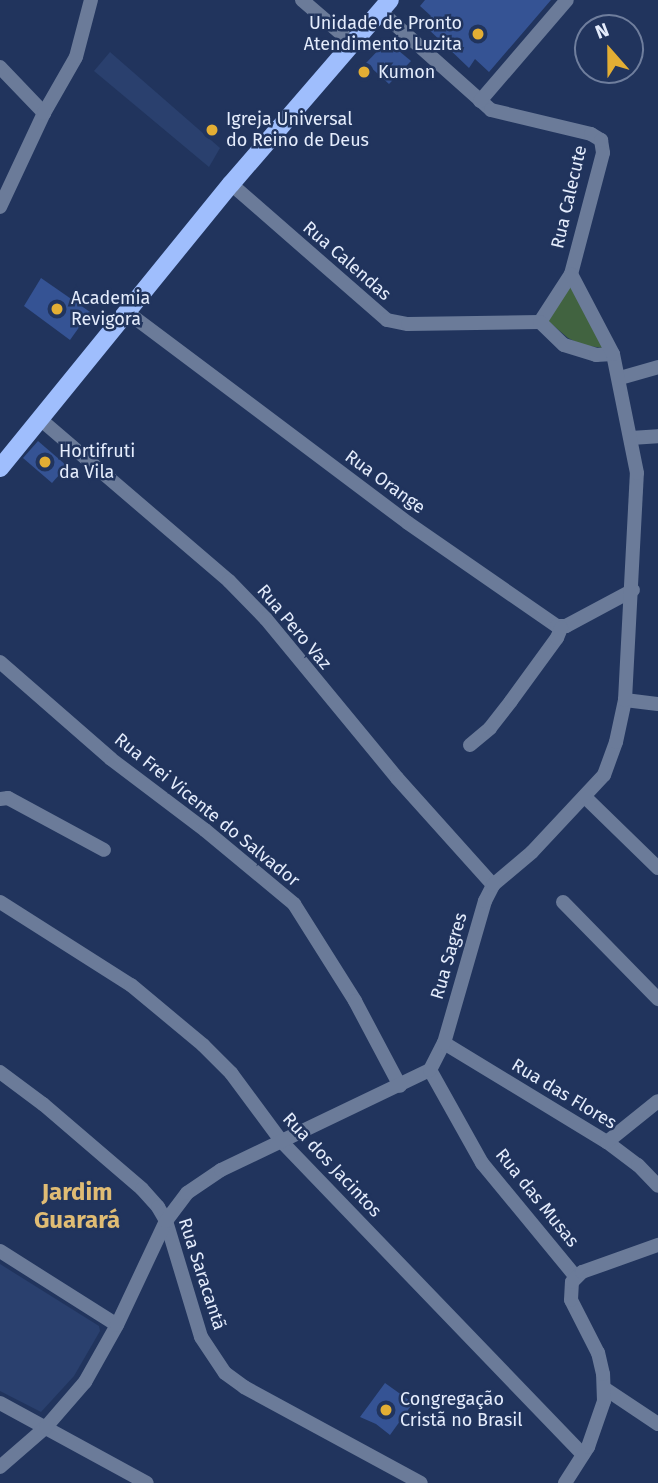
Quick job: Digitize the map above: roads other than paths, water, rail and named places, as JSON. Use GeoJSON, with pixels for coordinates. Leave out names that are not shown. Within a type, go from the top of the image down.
{"type":"FeatureCollection","features":[{"type":"Feature","properties":{"kind":"main road"},"geometry":{"type":"LineString","coordinates":[[0,468],[231,184],[385,6]]}},
{"type":"Feature","properties":{"kind":"street"},"geometry":{"type":"LineString","coordinates":[[0,206],[44,113],[76,57],[91,0]]}},
{"type":"Feature","properties":{"kind":"street"},"geometry":{"type":"LineString","coordinates":[[302,0],[352,43]]}},
{"type":"Feature","properties":{"kind":"street"},"geometry":{"type":"LineString","coordinates":[[481,101],[566,0]]}},
{"type":"Feature","properties":{"kind":"street","name":"Rua Calecute"},"geometry":{"type":"LineString","coordinates":[[385,6],[481,101],[497,113],[591,134],[601,140],[603,153],[570,274]]}},
{"type":"Feature","properties":{"kind":"street"},"geometry":{"type":"LineString","coordinates":[[0,67],[44,113]]}},
{"type":"Feature","properties":{"kind":"street","name":"Rua Calendas"},"geometry":{"type":"LineString","coordinates":[[231,184],[387,320],[408,324],[540,322]]}},
{"type":"Feature","properties":{"kind":"street"},"geometry":{"type":"LineString","coordinates":[[570,274],[540,322],[551,335],[572,348],[596,355],[613,354]]}},
{"type":"Feature","properties":{"kind":"street","name":"Rua Sagres"},"geometry":{"type":"LineString","coordinates":[[429,1070],[444,1043],[485,901],[493,885],[532,852],[604,775],[619,732],[625,700],[633,590],[637,473],[620,378],[613,354],[570,274]]}},
{"type":"Feature","properties":{"kind":"street","name":"Rua Orange"},"geometry":{"type":"LineString","coordinates":[[127,312],[408,523],[561,628]]}},
{"type":"Feature","properties":{"kind":"street"},"geometry":{"type":"LineString","coordinates":[[620,378],[658,367]]}},
{"type":"Feature","properties":{"kind":"street","name":"Rua Pero Vaz"},"geometry":{"type":"LineString","coordinates":[[40,419],[229,581],[266,619],[397,778],[493,885]]}},
{"type":"Feature","properties":{"kind":"street"},"geometry":{"type":"LineString","coordinates":[[631,438],[658,436]]}},
{"type":"Feature","properties":{"kind":"street"},"geometry":{"type":"LineString","coordinates":[[470,745],[490,727],[511,701],[557,638],[561,628],[633,590]]}},
{"type":"Feature","properties":{"kind":"street","name":"Rua Frei Vicente do Salvador"},"geometry":{"type":"LineString","coordinates":[[0,662],[111,759],[205,830],[294,904],[355,1000],[400,1086]]}},
{"type":"Feature","properties":{"kind":"street"},"geometry":{"type":"LineString","coordinates":[[625,700],[658,704]]}},
{"type":"Feature","properties":{"kind":"street"},"geometry":{"type":"LineString","coordinates":[[585,797],[658,867]]}},
{"type":"Feature","properties":{"kind":"street"},"geometry":{"type":"LineString","coordinates":[[0,799],[8,798],[104,850]]}},
{"type":"Feature","properties":{"kind":"street","name":"Rua dos Jacintos"},"geometry":{"type":"LineString","coordinates":[[0,902],[131,985],[173,1019],[231,1073],[282,1142],[583,1455]]}},
{"type":"Feature","properties":{"kind":"street"},"geometry":{"type":"LineString","coordinates":[[563,902],[658,999]]}},
{"type":"Feature","properties":{"kind":"street","name":"Rua das Flores"},"geometry":{"type":"LineString","coordinates":[[444,1043],[607,1142],[638,1165],[658,1186]]}},
{"type":"Feature","properties":{"kind":"street"},"geometry":{"type":"LineString","coordinates":[[0,1467],[46,1427],[85,1382],[117,1325],[166,1220],[187,1193],[202,1181],[429,1070]]}},
{"type":"Feature","properties":{"kind":"street","name":"Rua das Musas"},"geometry":{"type":"LineString","coordinates":[[429,1070],[482,1163],[576,1277]]}},
{"type":"Feature","properties":{"kind":"street","name":"Rua Saracantã"},"geometry":{"type":"LineString","coordinates":[[0,1072],[43,1104],[142,1189],[166,1220],[192,1314],[201,1337],[225,1373],[244,1387],[421,1483]]}},
{"type":"Feature","properties":{"kind":"street"},"geometry":{"type":"LineString","coordinates":[[607,1142],[658,1101]]}},
{"type":"Feature","properties":{"kind":"street"},"geometry":{"type":"LineString","coordinates":[[565,1483],[583,1455],[603,1411],[604,1388],[598,1353],[571,1300],[570,1290],[576,1277],[658,1245]]}},
{"type":"Feature","properties":{"kind":"street"},"geometry":{"type":"LineString","coordinates":[[0,1251],[117,1325]]}},
{"type":"Feature","properties":{"kind":"street"},"geometry":{"type":"LineString","coordinates":[[604,1388],[658,1424]]}},
{"type":"Feature","properties":{"kind":"street"},"geometry":{"type":"LineString","coordinates":[[0,1403],[147,1483]]}},
{"type":"Feature","properties":{"kind":"place","name":"Unidade de Pronto Atendimento Luzita"},"geometry":{"type":"Point","coordinates":[478,34]}},
{"type":"Feature","properties":{"kind":"place","name":"Kumon"},"geometry":{"type":"Point","coordinates":[364,72]}},
{"type":"Feature","properties":{"kind":"place","name":"Igreja Universal do Reino de Deus"},"geometry":{"type":"Point","coordinates":[212,130]}},
{"type":"Feature","properties":{"kind":"place","name":"Academia Revigora"},"geometry":{"type":"Point","coordinates":[57,309]}},
{"type":"Feature","properties":{"kind":"place","name":"Hortifruti da Vila"},"geometry":{"type":"Point","coordinates":[45,462]}},
{"type":"Feature","properties":{"kind":"place","name":"Congregação Cristã no Brasil"},"geometry":{"type":"Point","coordinates":[386,1410]}},
{"type":"Feature","properties":{"kind":"district","name":"Jardim Guarará"},"geometry":{"type":"Point","coordinates":[77,1207]}}]}
